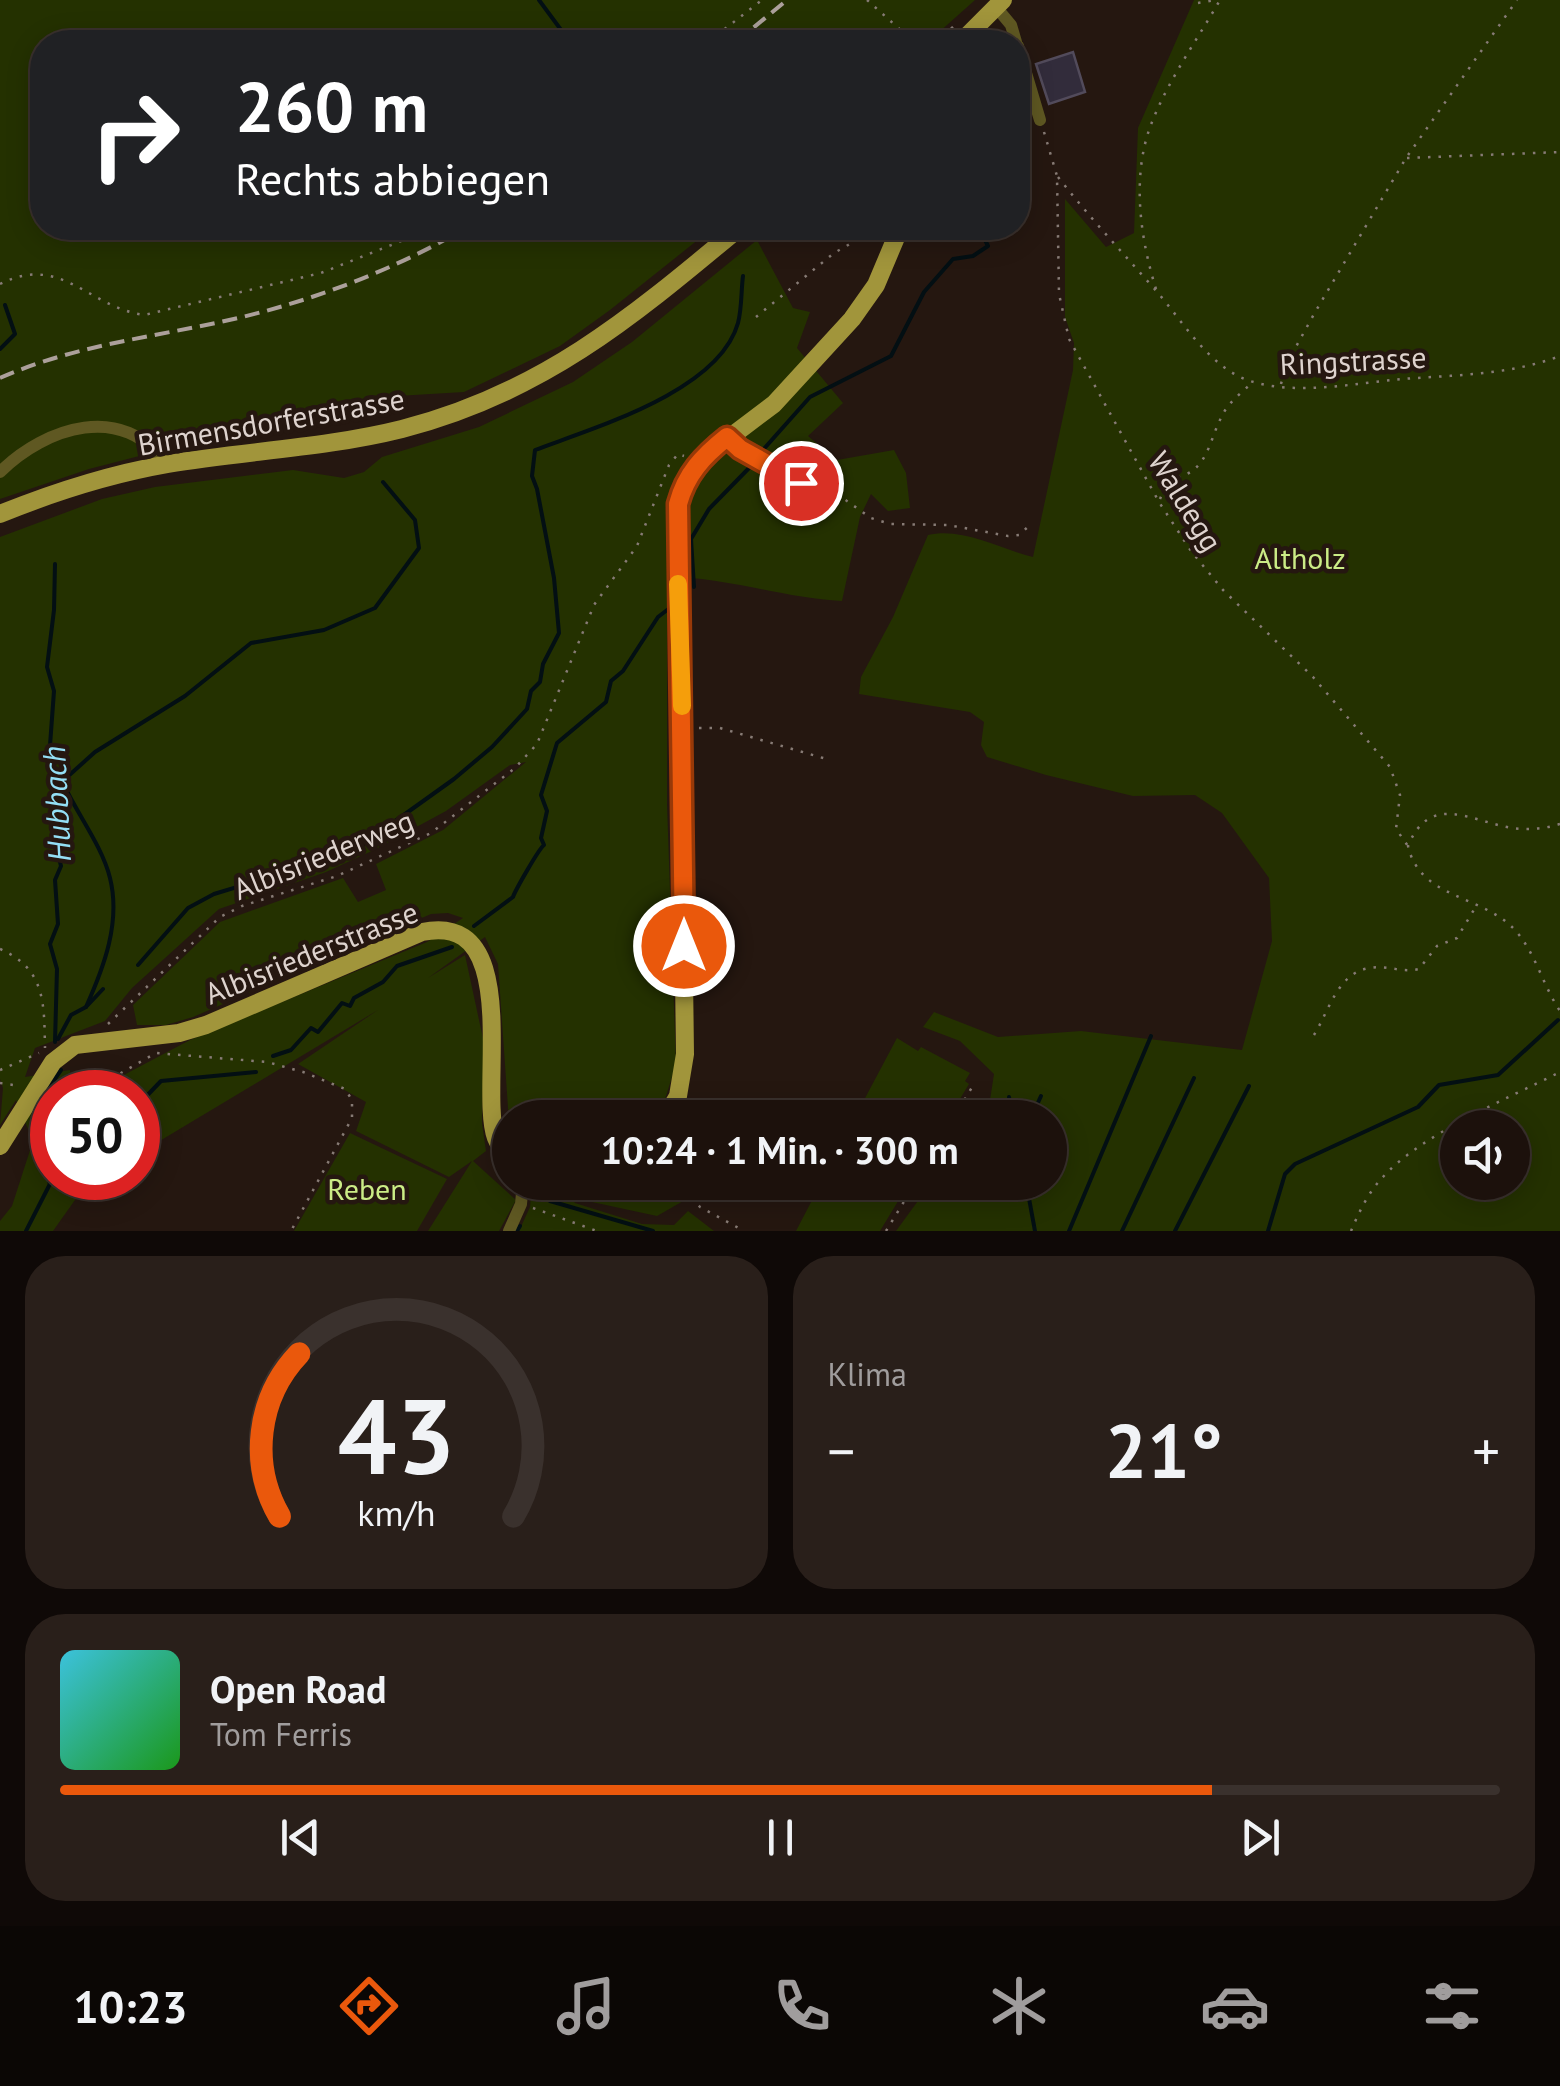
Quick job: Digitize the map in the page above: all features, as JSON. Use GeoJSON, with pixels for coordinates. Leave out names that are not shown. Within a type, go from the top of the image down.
{"type":"FeatureCollection","features":[{"type":"Feature","properties":{"kind":"main road"},"geometry":{"type":"LineString","coordinates":[[975,30],[999,4]]}},
{"type":"Feature","properties":{"kind":"main road","name":"Birmensdorferstrasse"},"geometry":{"type":"LineString","coordinates":[[0,514],[98,480],[165,465],[352,439],[416,425],[490,399],[556,368],[601,339],[723,240]]}},
{"type":"Feature","properties":{"kind":"main road"},"geometry":{"type":"LineString","coordinates":[[676,1100],[685,1054],[676,517],[686,482],[700,460],[786,394],[852,319],[876,285],[895,240]]}},
{"type":"Feature","properties":{"kind":"main road","name":"Albisriederstrasse"},"geometry":{"type":"LineString","coordinates":[[49,1056],[98,1040],[179,1033],[206,1025],[422,932],[446,930],[470,943],[483,968],[493,1033],[494,1100]]}},
{"type":"Feature","properties":{"kind":"main road"},"geometry":{"type":"LineString","coordinates":[[0,1146],[49,1056]]}},
{"type":"Feature","properties":{"kind":"lane"},"geometry":{"type":"LineString","coordinates":[[999,4],[1013,30]]}},
{"type":"Feature","properties":{"kind":"lane"},"geometry":{"type":"LineString","coordinates":[[1030,87],[1040,120]]}},
{"type":"Feature","properties":{"kind":"lane"},"geometry":{"type":"LineString","coordinates":[[0,472],[19,453],[46,438],[84,427],[124,431],[148,440],[165,465]]}},
{"type":"Feature","properties":{"kind":"lane"},"geometry":{"type":"LineString","coordinates":[[727,437],[740,449],[801,483],[827,490]]}},
{"type":"Feature","properties":{"kind":"lane"},"geometry":{"type":"LineString","coordinates":[[509,1231],[521,1200]]}},
{"type":"Feature","properties":{"kind":"path"},"geometry":{"type":"LineString","coordinates":[[723,30],[762,0]]}},
{"type":"Feature","properties":{"kind":"path"},"geometry":{"type":"LineString","coordinates":[[867,0],[901,30]]}},
{"type":"Feature","properties":{"kind":"path"},"geometry":{"type":"LineString","coordinates":[[1198,3],[1218,0]]}},
{"type":"Feature","properties":{"kind":"path"},"geometry":{"type":"LineString","coordinates":[[1156,291],[1141,228],[1144,147],[1152,122],[1218,0]]}},
{"type":"Feature","properties":{"kind":"path"},"geometry":{"type":"LineString","coordinates":[[1281,386],[1296,348],[1406,158],[1517,0]]}},
{"type":"Feature","properties":{"kind":"path"},"geometry":{"type":"LineString","coordinates":[[1040,120],[1057,176]]}},
{"type":"Feature","properties":{"kind":"path"},"geometry":{"type":"LineString","coordinates":[[1406,158],[1560,152]]}},
{"type":"Feature","properties":{"kind":"path","name":"Ringstrasse"},"geometry":{"type":"LineString","coordinates":[[1057,176],[1101,232],[1224,367],[1253,382],[1310,388],[1500,371],[1534,366],[1560,356]]}},
{"type":"Feature","properties":{"kind":"path","name":"Waldegg"},"geometry":{"type":"LineString","coordinates":[[1057,176],[1059,294],[1068,339],[1190,550],[1222,590],[1313,677],[1381,754],[1397,782],[1400,795],[1396,829],[1408,846]]}},
{"type":"Feature","properties":{"kind":"path"},"geometry":{"type":"LineString","coordinates":[[0,284],[27,272],[63,278],[144,316],[321,273],[404,240]]}},
{"type":"Feature","properties":{"kind":"path"},"geometry":{"type":"LineString","coordinates":[[756,317],[834,253],[857,240]]}},
{"type":"Feature","properties":{"kind":"path"},"geometry":{"type":"LineString","coordinates":[[1159,502],[1168,479],[1194,473],[1205,458],[1225,410],[1253,382]]}},
{"type":"Feature","properties":{"kind":"path","name":"Albisriederweg"},"geometry":{"type":"LineString","coordinates":[[98,1040],[105,1028],[220,917],[242,906],[337,876],[432,833],[515,768],[537,744],[594,605],[637,546],[669,466],[678,454],[700,460]]}},
{"type":"Feature","properties":{"kind":"path"},"geometry":{"type":"LineString","coordinates":[[827,490],[871,518],[890,524],[948,524],[1008,536],[1020,535],[1031,524]]}},
{"type":"Feature","properties":{"kind":"path"},"geometry":{"type":"LineString","coordinates":[[682,730],[720,728],[830,760]]}},
{"type":"Feature","properties":{"kind":"path"},"geometry":{"type":"LineString","coordinates":[[1560,824],[1515,828],[1445,813],[1418,825],[1408,846],[1417,869],[1428,880],[1495,915],[1515,930],[1560,1011]]}},
{"type":"Feature","properties":{"kind":"path"},"geometry":{"type":"LineString","coordinates":[[1314,1035],[1337,991],[1354,973],[1369,968],[1408,972],[1419,969],[1437,946],[1457,938],[1476,907]]}},
{"type":"Feature","properties":{"kind":"path"},"geometry":{"type":"LineString","coordinates":[[0,949],[28,965],[39,987],[49,1056],[0,1070]]}},
{"type":"Feature","properties":{"kind":"path"},"geometry":{"type":"LineString","coordinates":[[126,1070],[156,1053],[267,1062],[344,1089],[352,1100],[352,1118],[291,1231]]}},
{"type":"Feature","properties":{"kind":"path"},"geometry":{"type":"LineString","coordinates":[[1352,1231],[1374,1186],[1396,1164],[1429,1140],[1560,1072]]}},
{"type":"Feature","properties":{"kind":"path"},"geometry":{"type":"LineString","coordinates":[[964,1100],[975,1082]]}},
{"type":"Feature","properties":{"kind":"path"},"geometry":{"type":"LineString","coordinates":[[0,1083],[6,1084]]}},
{"type":"Feature","properties":{"kind":"path"},"geometry":{"type":"LineString","coordinates":[[694,1200],[744,1231]]}},
{"type":"Feature","properties":{"kind":"path"},"geometry":{"type":"LineString","coordinates":[[886,1231],[905,1200]]}},
{"type":"Feature","properties":{"kind":"path"},"geometry":{"type":"LineString","coordinates":[[520,1204],[597,1231]]}},
{"type":"Feature","properties":{"kind":"green space"},"geometry":{"type":"Polygon","coordinates":[[[0,0],[975,0],[941,30],[30,30],[30,240],[698,240],[560,346],[464,392],[397,396],[181,436],[147,430],[147,454],[0,499],[0,0]]]}},
{"type":"Feature","properties":{"kind":"green space","name":"Altholz"},"geometry":{"type":"Polygon","coordinates":[[[1194,0],[1560,0],[1560,1231],[896,1231],[919,1200],[1067,1200],[1067,1100],[990,1100],[994,1074],[960,1041],[923,1027],[934,1012],[998,1037],[1081,1031],[1242,1050],[1272,941],[1269,878],[1222,813],[1195,795],[1133,796],[1046,775],[987,757],[981,745],[984,722],[970,712],[859,694],[861,677],[893,617],[928,535],[968,536],[1033,557],[1073,370],[1074,343],[1065,317],[1065,199],[1106,247],[1134,233],[1138,128],[1194,0]]]}},
{"type":"Feature","properties":{"kind":"green space"},"geometry":{"type":"Polygon","coordinates":[[[757,240],[793,308],[810,312],[797,348],[843,403],[808,436],[837,460],[894,450],[906,473],[910,508],[888,511],[871,494],[860,517],[842,601],[711,580],[667,577],[667,804],[676,1064],[665,1100],[507,1100],[498,964],[485,937],[428,978],[465,955],[484,1043],[482,1123],[486,1151],[473,1161],[492,1178],[492,1200],[516,1200],[499,1231],[428,1231],[472,1161],[449,1177],[356,1131],[366,1102],[298,1064],[378,1010],[160,1141],[160,1070],[133,1070],[190,1040],[427,942],[463,918],[448,913],[431,914],[193,1017],[166,1025],[137,1025],[133,1005],[220,922],[343,878],[358,902],[386,890],[376,864],[443,830],[526,762],[510,765],[446,811],[374,850],[326,872],[219,909],[132,988],[105,1021],[35,1048],[25,1077],[30,1076],[30,1134],[16,1100],[0,1125],[0,537],[102,499],[155,487],[293,470],[344,478],[364,472],[382,457],[479,427],[573,382],[632,342],[757,240]]]}},
{"type":"Feature","properties":{"kind":"green space"},"geometry":{"type":"Polygon","coordinates":[[[897,1038],[970,1073],[965,1081],[969,1084],[959,1100],[864,1100],[897,1038]]]}},
{"type":"Feature","properties":{"kind":"green space","name":"Reben"},"geometry":{"type":"Polygon","coordinates":[[[350,1133],[447,1179],[417,1231],[294,1231],[350,1133]]]}},
{"type":"Feature","properties":{"kind":"green space"},"geometry":{"type":"Polygon","coordinates":[[[30,1150],[30,1200],[75,1200],[53,1231],[0,1231],[0,1221],[12,1206],[30,1150]]]}},
{"type":"Feature","properties":{"kind":"green space"},"geometry":{"type":"Polygon","coordinates":[[[531,1200],[573,1200],[642,1224],[674,1225],[688,1211],[714,1231],[519,1231],[531,1200]]]}},
{"type":"Feature","properties":{"kind":"green space"},"geometry":{"type":"Polygon","coordinates":[[[583,1200],[685,1200],[657,1216],[583,1200]]]}},
{"type":"Feature","properties":{"kind":"green space"},"geometry":{"type":"Polygon","coordinates":[[[812,1200],[899,1200],[880,1231],[796,1231],[812,1200]]]}},
{"type":"Feature","properties":{"kind":"building"},"geometry":{"type":"Polygon","coordinates":[[[1073,52],[1085,92],[1049,104],[1036,64],[1073,52]]]}},
{"type":"Feature","properties":{"kind":"waterway"},"geometry":{"type":"LineString","coordinates":[[539,0],[561,30]]}},
{"type":"Feature","properties":{"kind":"waterway"},"geometry":{"type":"LineString","coordinates":[[762,451],[810,397],[891,356],[924,292],[953,259],[973,256],[988,246],[985,240]]}},
{"type":"Feature","properties":{"kind":"waterway"},"geometry":{"type":"LineString","coordinates":[[138,965],[188,908],[214,894],[352,852],[454,779],[492,747],[527,709],[531,691],[540,682],[543,664],[559,633],[554,578],[532,476],[535,450],[621,418],[682,387],[707,368],[726,347],[738,323],[743,276]]}},
{"type":"Feature","properties":{"kind":"waterway","name":"Hubbach"},"geometry":{"type":"LineString","coordinates":[[0,349],[15,334],[5,305]]}},
{"type":"Feature","properties":{"kind":"waterway"},"geometry":{"type":"LineString","coordinates":[[694,587],[691,539],[709,509],[752,465]]}},
{"type":"Feature","properties":{"kind":"waterway"},"geometry":{"type":"LineString","coordinates":[[86,1007],[109,944],[113,895],[102,856],[68,793],[65,779],[95,752],[185,696],[251,643],[324,630],[375,608],[419,548],[415,520],[383,482]]}},
{"type":"Feature","properties":{"kind":"waterway","name":"Hubbach"},"geometry":{"type":"LineString","coordinates":[[55,564],[47,667],[54,691],[49,759],[61,866],[55,880],[58,924],[50,944],[57,969],[55,1042]]}},
{"type":"Feature","properties":{"kind":"waterway"},"geometry":{"type":"LineString","coordinates":[[474,926],[513,897],[544,845],[541,838],[547,811],[541,795],[557,743],[606,702],[611,681],[623,671],[658,617],[671,607]]}},
{"type":"Feature","properties":{"kind":"waterway"},"geometry":{"type":"LineString","coordinates":[[273,1056],[291,1050],[311,1028],[318,1032],[342,1003],[350,1006],[354,998],[383,982],[397,966],[452,947]]}},
{"type":"Feature","properties":{"kind":"waterway"},"geometry":{"type":"LineString","coordinates":[[58,1039],[71,1015],[86,1007],[103,989]]}},
{"type":"Feature","properties":{"kind":"waterway"},"geometry":{"type":"LineString","coordinates":[[1268,1231],[1285,1174],[1295,1164],[1418,1107],[1439,1085],[1498,1075],[1558,1020]]}},
{"type":"Feature","properties":{"kind":"waterway"},"geometry":{"type":"LineString","coordinates":[[1069,1231],[1151,1036]]}},
{"type":"Feature","properties":{"kind":"waterway"},"geometry":{"type":"LineString","coordinates":[[160,1082],[256,1072]]}},
{"type":"Feature","properties":{"kind":"waterway"},"geometry":{"type":"LineString","coordinates":[[1122,1231],[1194,1078]]}},
{"type":"Feature","properties":{"kind":"waterway"},"geometry":{"type":"LineString","coordinates":[[1175,1231],[1249,1086]]}},
{"type":"Feature","properties":{"kind":"waterway"},"geometry":{"type":"LineString","coordinates":[[1039,1100],[1041,1096]]}},
{"type":"Feature","properties":{"kind":"waterway"},"geometry":{"type":"LineString","coordinates":[[26,1231],[42,1200]]}},
{"type":"Feature","properties":{"kind":"waterway"},"geometry":{"type":"LineString","coordinates":[[549,1200],[653,1231]]}},
{"type":"Feature","properties":{"kind":"waterway"},"geometry":{"type":"LineString","coordinates":[[1029,1200],[1035,1231]]}},
{"type":"Feature","properties":{"kind":"waterway"},"geometry":{"type":"LineString","coordinates":[[517,1231],[520,1226]]}},
{"type":"Feature","properties":{"kind":"railway"},"geometry":{"type":"LineString","coordinates":[[751,30],[787,0]]}},
{"type":"Feature","properties":{"kind":"railway"},"geometry":{"type":"LineString","coordinates":[[0,378],[88,349],[297,302],[384,269],[444,240]]}},
{"type":"Feature","properties":{"kind":"slow traffic"},"geometry":{"type":"LineString","coordinates":[[678,584],[682,706]]}},
{"type":"Feature","properties":{"kind":"route"},"geometry":{"type":"LineString","coordinates":[[684,946],[678,504],[691,472],[727,437],[740,449],[801,483]]}}]}
